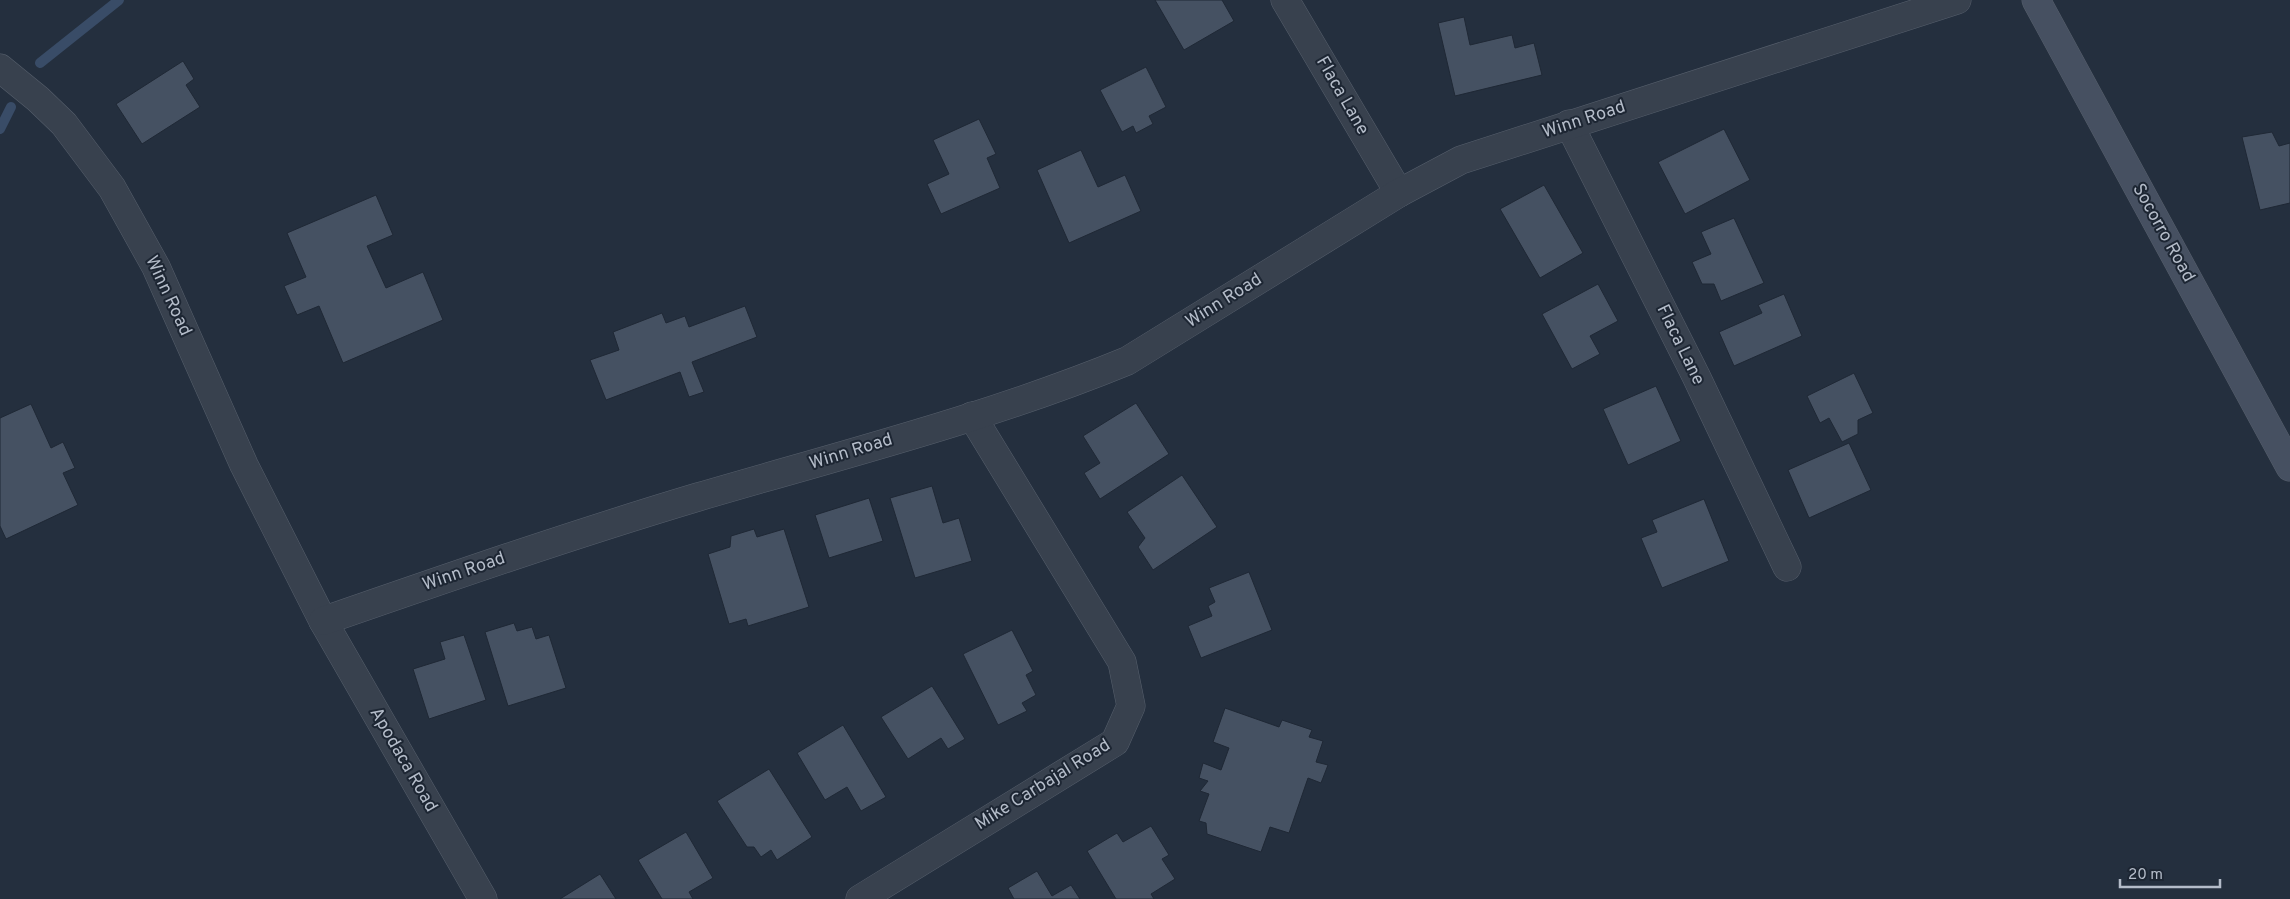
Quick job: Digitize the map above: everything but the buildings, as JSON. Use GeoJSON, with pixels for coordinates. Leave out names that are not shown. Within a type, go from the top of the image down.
{"type":"FeatureCollection","features":[{"type":"Feature","properties":{"kind":"main road","name":"Socorro Road"},"geometry":{"type":"LineString","coordinates":[[2036,0],[2290,467]]}},
{"type":"Feature","properties":{"kind":"street","name":"Flaca Lane"},"geometry":{"type":"LineString","coordinates":[[1285,0],[1398,193]]}},
{"type":"Feature","properties":{"kind":"street","name":"Winn Road"},"geometry":{"type":"LineString","coordinates":[[0,68],[38,98],[64,124],[112,188],[156,267],[244,465],[323,621],[599,527],[972,416],[1094,375],[1127,361],[1398,193],[1461,160],[1957,0]]}},
{"type":"Feature","properties":{"kind":"street","name":"Flaca Lane"},"geometry":{"type":"LineString","coordinates":[[1570,124],[1696,376],[1787,567]]}},
{"type":"Feature","properties":{"kind":"street","name":"Mike Carbajal Road"},"geometry":{"type":"LineString","coordinates":[[860,899],[1115,742],[1131,706],[1122,662],[972,416]]}},
{"type":"Feature","properties":{"kind":"street","name":"Apodaca Road"},"geometry":{"type":"LineString","coordinates":[[323,621],[484,899]]}},
{"type":"Feature","properties":{"kind":"waterway"},"geometry":{"type":"LineString","coordinates":[[40,63],[119,0]]}},
{"type":"Feature","properties":{"kind":"waterway"},"geometry":{"type":"LineString","coordinates":[[0,129],[11,107]]}}]}
